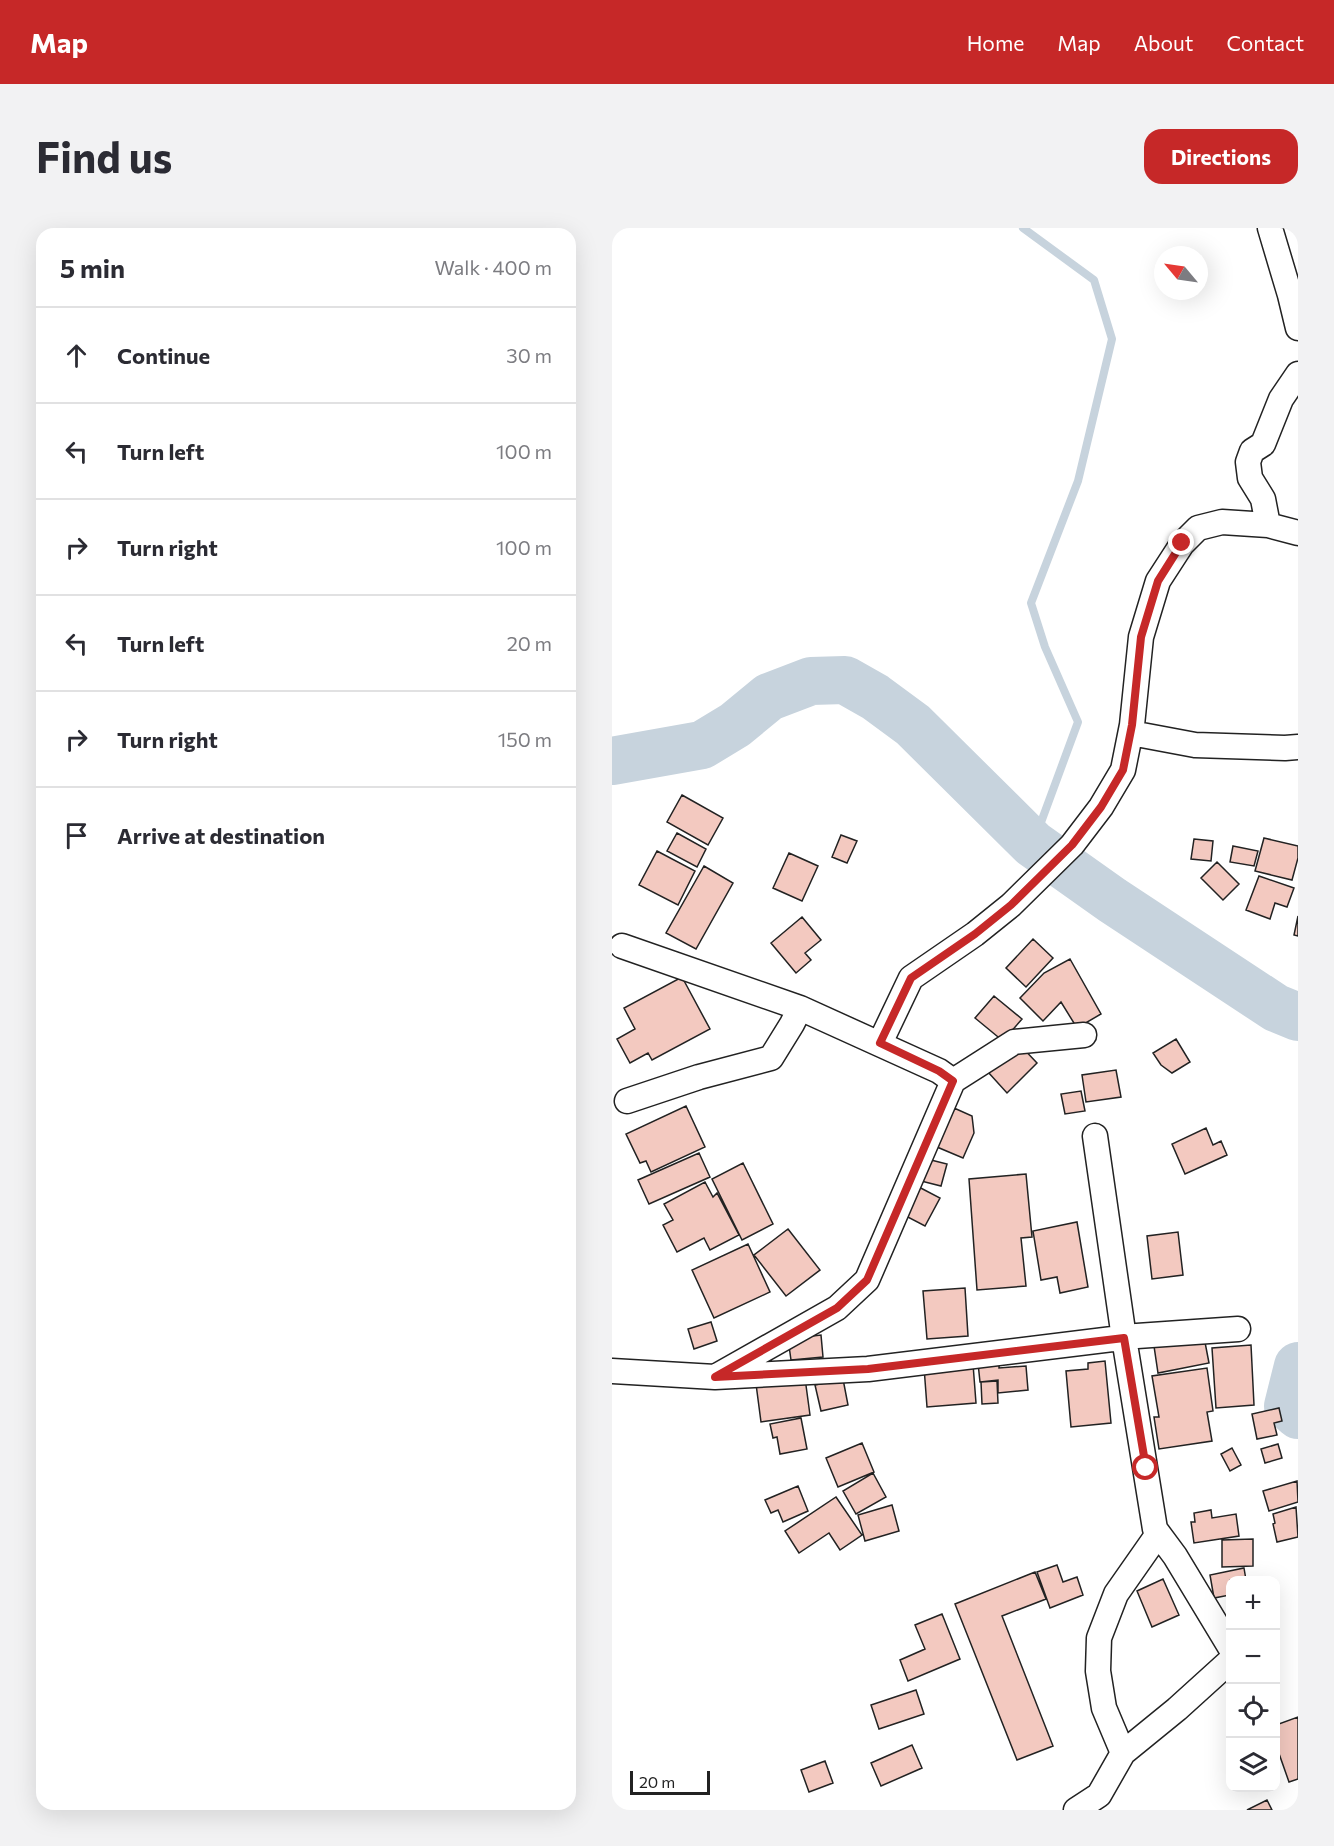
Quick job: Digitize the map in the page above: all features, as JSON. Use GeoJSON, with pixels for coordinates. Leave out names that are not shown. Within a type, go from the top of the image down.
{"type":"FeatureCollection","features":[{"type":"Feature","properties":{"kind":"street"},"geometry":{"type":"LineString","coordinates":[[1270,228],[1298,328]]}},
{"type":"Feature","properties":{"kind":"street"},"geometry":{"type":"LineString","coordinates":[[1268,525],[1263,499],[1250,478],[1248,462],[1252,452],[1263,444],[1281,399],[1298,374]]}},
{"type":"Feature","properties":{"kind":"street"},"geometry":{"type":"LineString","coordinates":[[880,1043],[911,978],[975,934],[1011,905],[1072,845],[1101,807],[1123,770],[1131,733],[1141,637],[1158,581],[1182,543],[1198,528],[1222,522],[1268,525],[1298,533]]}},
{"type":"Feature","properties":{"kind":"street"},"geometry":{"type":"LineString","coordinates":[[1131,733],[1194,745],[1298,747]]}},
{"type":"Feature","properties":{"kind":"street"},"geometry":{"type":"LineString","coordinates":[[622,946],[800,1008],[939,1071],[953,1081]]}},
{"type":"Feature","properties":{"kind":"street"},"geometry":{"type":"LineString","coordinates":[[627,1101],[699,1077],[771,1058],[800,1008]]}},
{"type":"Feature","properties":{"kind":"street"},"geometry":{"type":"LineString","coordinates":[[715,1377],[837,1308],[867,1280],[953,1081],[1014,1042],[1084,1035]]}},
{"type":"Feature","properties":{"kind":"street"},"geometry":{"type":"LineString","coordinates":[[1095,1136],[1124,1338],[1155,1529],[1175,1556],[1226,1640]]}},
{"type":"Feature","properties":{"kind":"street"},"geometry":{"type":"LineString","coordinates":[[612,1371],[715,1377],[868,1369],[1124,1338],[1238,1329]]}},
{"type":"Feature","properties":{"kind":"street"},"geometry":{"type":"LineString","coordinates":[[1123,1753],[1104,1708],[1098,1671],[1099,1638],[1116,1594],[1158,1534]]}},
{"type":"Feature","properties":{"kind":"street"},"geometry":{"type":"LineString","coordinates":[[1076,1810],[1099,1795],[1123,1753],[1226,1665]]}},
{"type":"Feature","properties":{"kind":"building"},"geometry":{"type":"Polygon","coordinates":[[[682,795],[723,818],[708,845],[667,822],[682,795]]]}},
{"type":"Feature","properties":{"kind":"building"},"geometry":{"type":"Polygon","coordinates":[[[677,833],[706,849],[697,867],[667,851],[677,833]]]}},
{"type":"Feature","properties":{"kind":"building"},"geometry":{"type":"Polygon","coordinates":[[[841,835],[857,841],[847,863],[832,857],[841,835]]]}},
{"type":"Feature","properties":{"kind":"building"},"geometry":{"type":"Polygon","coordinates":[[[1264,838],[1298,846],[1298,858],[1292,880],[1255,871],[1264,838]]]}},
{"type":"Feature","properties":{"kind":"building"},"geometry":{"type":"Polygon","coordinates":[[[1194,839],[1213,841],[1211,861],[1191,859],[1194,839]]]}},
{"type":"Feature","properties":{"kind":"building"},"geometry":{"type":"Polygon","coordinates":[[[1233,846],[1258,851],[1254,866],[1230,862],[1233,846]]]}},
{"type":"Feature","properties":{"kind":"building"},"geometry":{"type":"Polygon","coordinates":[[[657,851],[695,871],[678,905],[639,885],[657,851]]]}},
{"type":"Feature","properties":{"kind":"building"},"geometry":{"type":"Polygon","coordinates":[[[789,853],[818,866],[802,901],[773,888],[789,853]]]}},
{"type":"Feature","properties":{"kind":"building"},"geometry":{"type":"Polygon","coordinates":[[[1217,862],[1239,884],[1223,900],[1201,878],[1217,862]]]}},
{"type":"Feature","properties":{"kind":"building"},"geometry":{"type":"Polygon","coordinates":[[[704,866],[733,883],[696,949],[666,933],[704,866]]]}},
{"type":"Feature","properties":{"kind":"building"},"geometry":{"type":"Polygon","coordinates":[[[1259,876],[1294,888],[1287,907],[1275,903],[1270,919],[1246,910],[1259,876]]]}},
{"type":"Feature","properties":{"kind":"building"},"geometry":{"type":"Polygon","coordinates":[[[1298,916],[1298,936],[1294,935],[1298,916]]]}},
{"type":"Feature","properties":{"kind":"building"},"geometry":{"type":"Polygon","coordinates":[[[802,917],[821,940],[805,953],[811,960],[796,973],[771,943],[802,917]]]}},
{"type":"Feature","properties":{"kind":"building"},"geometry":{"type":"Polygon","coordinates":[[[1033,939],[1053,958],[1026,987],[1006,968],[1033,939]]]}},
{"type":"Feature","properties":{"kind":"building"},"geometry":{"type":"Polygon","coordinates":[[[1070,959],[1101,1014],[1077,1028],[1061,1002],[1043,1021],[1020,998],[1044,973],[1070,959]]]}},
{"type":"Feature","properties":{"kind":"building"},"geometry":{"type":"Polygon","coordinates":[[[682,977],[710,1029],[652,1060],[648,1053],[630,1063],[617,1039],[635,1029],[624,1008],[682,977]]]}},
{"type":"Feature","properties":{"kind":"building"},"geometry":{"type":"Polygon","coordinates":[[[994,996],[1022,1019],[1003,1041],[975,1018],[994,996]]]}},
{"type":"Feature","properties":{"kind":"building"},"geometry":{"type":"Polygon","coordinates":[[[1176,1039],[1190,1062],[1172,1073],[1161,1065],[1153,1053],[1176,1039]]]}},
{"type":"Feature","properties":{"kind":"building"},"geometry":{"type":"Polygon","coordinates":[[[1018,1043],[1037,1063],[1007,1093],[988,1072],[1018,1043]]]}},
{"type":"Feature","properties":{"kind":"building"},"geometry":{"type":"Polygon","coordinates":[[[1116,1070],[1121,1097],[1086,1102],[1082,1075],[1116,1070]]]}},
{"type":"Feature","properties":{"kind":"building"},"geometry":{"type":"Polygon","coordinates":[[[1081,1091],[1085,1111],[1065,1114],[1061,1094],[1081,1091]]]}},
{"type":"Feature","properties":{"kind":"building"},"geometry":{"type":"Polygon","coordinates":[[[686,1106],[705,1147],[651,1172],[646,1161],[640,1163],[626,1134],[686,1106]]]}},
{"type":"Feature","properties":{"kind":"building"},"geometry":{"type":"Polygon","coordinates":[[[954,1108],[972,1116],[974,1133],[963,1158],[937,1147],[954,1108]]]}},
{"type":"Feature","properties":{"kind":"building"},"geometry":{"type":"Polygon","coordinates":[[[1206,1128],[1213,1145],[1221,1141],[1227,1155],[1185,1174],[1172,1144],[1206,1128]]]}},
{"type":"Feature","properties":{"kind":"building"},"geometry":{"type":"Polygon","coordinates":[[[699,1153],[710,1177],[649,1204],[638,1180],[699,1153]]]}},
{"type":"Feature","properties":{"kind":"building"},"geometry":{"type":"Polygon","coordinates":[[[927,1159],[947,1164],[941,1186],[921,1181],[927,1159]]]}},
{"type":"Feature","properties":{"kind":"building"},"geometry":{"type":"Polygon","coordinates":[[[743,1163],[773,1224],[742,1240],[712,1179],[743,1163]]]}},
{"type":"Feature","properties":{"kind":"building"},"geometry":{"type":"Polygon","coordinates":[[[1026,1174],[1032,1237],[1021,1238],[1026,1286],[977,1290],[969,1179],[1026,1174]]]}},
{"type":"Feature","properties":{"kind":"building"},"geometry":{"type":"Polygon","coordinates":[[[705,1182],[713,1197],[717,1193],[739,1235],[710,1250],[704,1238],[677,1252],[663,1225],[673,1220],[664,1204],[705,1182]]]}},
{"type":"Feature","properties":{"kind":"building"},"geometry":{"type":"Polygon","coordinates":[[[915,1185],[940,1198],[925,1226],[900,1213],[915,1185]]]}},
{"type":"Feature","properties":{"kind":"building"},"geometry":{"type":"Polygon","coordinates":[[[1077,1222],[1088,1287],[1060,1293],[1057,1277],[1041,1280],[1033,1231],[1077,1222]]]}},
{"type":"Feature","properties":{"kind":"building"},"geometry":{"type":"Polygon","coordinates":[[[788,1229],[820,1270],[786,1296],[754,1255],[788,1229]]]}},
{"type":"Feature","properties":{"kind":"building"},"geometry":{"type":"Polygon","coordinates":[[[1178,1232],[1183,1275],[1152,1279],[1147,1236],[1178,1232]]]}},
{"type":"Feature","properties":{"kind":"building"},"geometry":{"type":"Polygon","coordinates":[[[748,1244],[770,1292],[714,1318],[692,1270],[748,1244]]]}},
{"type":"Feature","properties":{"kind":"building"},"geometry":{"type":"Polygon","coordinates":[[[965,1288],[968,1336],[927,1339],[923,1291],[965,1288]]]}},
{"type":"Feature","properties":{"kind":"building"},"geometry":{"type":"Polygon","coordinates":[[[711,1322],[717,1341],[694,1349],[688,1329],[711,1322]]]}},
{"type":"Feature","properties":{"kind":"building"},"geometry":{"type":"Polygon","coordinates":[[[821,1335],[823,1357],[791,1360],[788,1339],[821,1335]]]}},
{"type":"Feature","properties":{"kind":"building"},"geometry":{"type":"Polygon","coordinates":[[[1204,1337],[1209,1363],[1158,1373],[1154,1346],[1204,1337]]]}},
{"type":"Feature","properties":{"kind":"building"},"geometry":{"type":"Polygon","coordinates":[[[1251,1345],[1254,1405],[1216,1408],[1212,1348],[1251,1345]]]}},
{"type":"Feature","properties":{"kind":"building"},"geometry":{"type":"Polygon","coordinates":[[[1105,1361],[1111,1423],[1071,1427],[1066,1371],[1088,1369],[1088,1363],[1105,1361]]]}},
{"type":"Feature","properties":{"kind":"building"},"geometry":{"type":"Polygon","coordinates":[[[999,1362],[999,1368],[1026,1366],[1028,1390],[998,1393],[998,1380],[980,1382],[978,1363],[999,1362]]]}},
{"type":"Feature","properties":{"kind":"building"},"geometry":{"type":"Polygon","coordinates":[[[973,1364],[976,1403],[927,1407],[924,1367],[973,1364]]]}},
{"type":"Feature","properties":{"kind":"building"},"geometry":{"type":"Polygon","coordinates":[[[1207,1368],[1213,1411],[1207,1412],[1212,1441],[1159,1449],[1154,1417],[1159,1417],[1152,1376],[1207,1368]]]}},
{"type":"Feature","properties":{"kind":"building"},"geometry":{"type":"Polygon","coordinates":[[[805,1378],[810,1415],[761,1422],[756,1384],[805,1378]]]}},
{"type":"Feature","properties":{"kind":"building"},"geometry":{"type":"Polygon","coordinates":[[[843,1379],[848,1405],[821,1411],[815,1385],[843,1379]]]}},
{"type":"Feature","properties":{"kind":"building"},"geometry":{"type":"Polygon","coordinates":[[[997,1381],[998,1403],[982,1404],[981,1382],[997,1381]]]}},
{"type":"Feature","properties":{"kind":"building"},"geometry":{"type":"Polygon","coordinates":[[[1279,1408],[1282,1421],[1274,1423],[1277,1435],[1257,1439],[1252,1414],[1279,1408]]]}},
{"type":"Feature","properties":{"kind":"building"},"geometry":{"type":"Polygon","coordinates":[[[801,1418],[807,1449],[780,1454],[777,1437],[773,1438],[770,1424],[801,1418]]]}},
{"type":"Feature","properties":{"kind":"building"},"geometry":{"type":"Polygon","coordinates":[[[862,1443],[874,1472],[838,1487],[826,1458],[862,1443]]]}},
{"type":"Feature","properties":{"kind":"building"},"geometry":{"type":"Polygon","coordinates":[[[1278,1444],[1282,1458],[1265,1463],[1261,1449],[1278,1444]]]}},
{"type":"Feature","properties":{"kind":"building"},"geometry":{"type":"Polygon","coordinates":[[[1232,1448],[1241,1465],[1230,1471],[1221,1454],[1232,1448]]]}},
{"type":"Feature","properties":{"kind":"building"},"geometry":{"type":"Polygon","coordinates":[[[873,1473],[886,1497],[856,1514],[843,1491],[873,1473]]]}},
{"type":"Feature","properties":{"kind":"building"},"geometry":{"type":"Polygon","coordinates":[[[1297,1481],[1298,1502],[1269,1511],[1263,1491],[1297,1481]]]}},
{"type":"Feature","properties":{"kind":"building"},"geometry":{"type":"Polygon","coordinates":[[[798,1486],[808,1511],[783,1522],[778,1510],[771,1513],[765,1500],[798,1486]]]}},
{"type":"Feature","properties":{"kind":"building"},"geometry":{"type":"Polygon","coordinates":[[[836,1497],[862,1535],[840,1550],[829,1533],[799,1553],[785,1531],[836,1497]]]}},
{"type":"Feature","properties":{"kind":"building"},"geometry":{"type":"Polygon","coordinates":[[[892,1505],[899,1531],[865,1541],[858,1515],[892,1505]]]}},
{"type":"Feature","properties":{"kind":"building"},"geometry":{"type":"Polygon","coordinates":[[[1296,1507],[1298,1537],[1277,1542],[1273,1514],[1296,1507]]]}},
{"type":"Feature","properties":{"kind":"building"},"geometry":{"type":"Polygon","coordinates":[[[1211,1510],[1212,1518],[1236,1514],[1239,1536],[1194,1543],[1191,1522],[1195,1522],[1194,1513],[1211,1510]]]}},
{"type":"Feature","properties":{"kind":"building"},"geometry":{"type":"Polygon","coordinates":[[[1253,1539],[1253,1566],[1222,1567],[1222,1540],[1253,1539]]]}},
{"type":"Feature","properties":{"kind":"building"},"geometry":{"type":"Polygon","coordinates":[[[1057,1565],[1063,1582],[1077,1577],[1083,1595],[1050,1608],[1037,1572],[1057,1565]]]}},
{"type":"Feature","properties":{"kind":"building"},"geometry":{"type":"Polygon","coordinates":[[[1244,1568],[1245,1576],[1226,1576],[1226,1596],[1214,1598],[1210,1575],[1244,1568]]]}},
{"type":"Feature","properties":{"kind":"building"},"geometry":{"type":"Polygon","coordinates":[[[1035,1572],[1046,1599],[1002,1616],[1053,1746],[1017,1760],[955,1604],[1035,1572]]]}},
{"type":"Feature","properties":{"kind":"building"},"geometry":{"type":"Polygon","coordinates":[[[1163,1579],[1179,1615],[1152,1627],[1137,1591],[1163,1579]]]}},
{"type":"Feature","properties":{"kind":"building"},"geometry":{"type":"Polygon","coordinates":[[[942,1614],[960,1659],[908,1681],[900,1660],[925,1649],[915,1625],[942,1614]]]}},
{"type":"Feature","properties":{"kind":"building"},"geometry":{"type":"Polygon","coordinates":[[[916,1690],[924,1714],[879,1729],[871,1705],[916,1690]]]}},
{"type":"Feature","properties":{"kind":"building"},"geometry":{"type":"Polygon","coordinates":[[[1298,1717],[1298,1779],[1289,1782],[1280,1756],[1280,1724],[1298,1717]]]}},
{"type":"Feature","properties":{"kind":"building"},"geometry":{"type":"Polygon","coordinates":[[[912,1745],[922,1768],[881,1786],[871,1763],[912,1745]]]}},
{"type":"Feature","properties":{"kind":"building"},"geometry":{"type":"Polygon","coordinates":[[[825,1761],[833,1783],[809,1792],[801,1770],[825,1761]]]}},
{"type":"Feature","properties":{"kind":"building"},"geometry":{"type":"Polygon","coordinates":[[[1267,1800],[1272,1810],[1247,1810],[1267,1800]]]}},
{"type":"Feature","properties":{"kind":"waterway"},"geometry":{"type":"LineString","coordinates":[[1023,228],[1094,280],[1112,339],[1078,481],[1031,603],[1045,647],[1078,722],[1033,844]]}},
{"type":"Feature","properties":{"kind":"waterway"},"geometry":{"type":"LineString","coordinates":[[612,761],[702,745],[735,725],[769,697],[811,681],[845,680],[875,697],[913,725],[1033,844],[1112,900],[1276,1008],[1298,1017]]}},
{"type":"Feature","properties":{"kind":"waterway"},"geometry":{"type":"LineString","coordinates":[[1298,1366],[1288,1406],[1298,1415]]}},
{"type":"Feature","properties":{"kind":"route"},"geometry":{"type":"LineString","coordinates":[[1146,1468],[1124,1338],[868,1369],[715,1377],[837,1308],[867,1280],[953,1081],[939,1071],[880,1043],[911,978],[975,934],[1011,905],[1072,845],[1101,807],[1123,770],[1132,725],[1141,637],[1158,581],[1182,543]]}}]}
